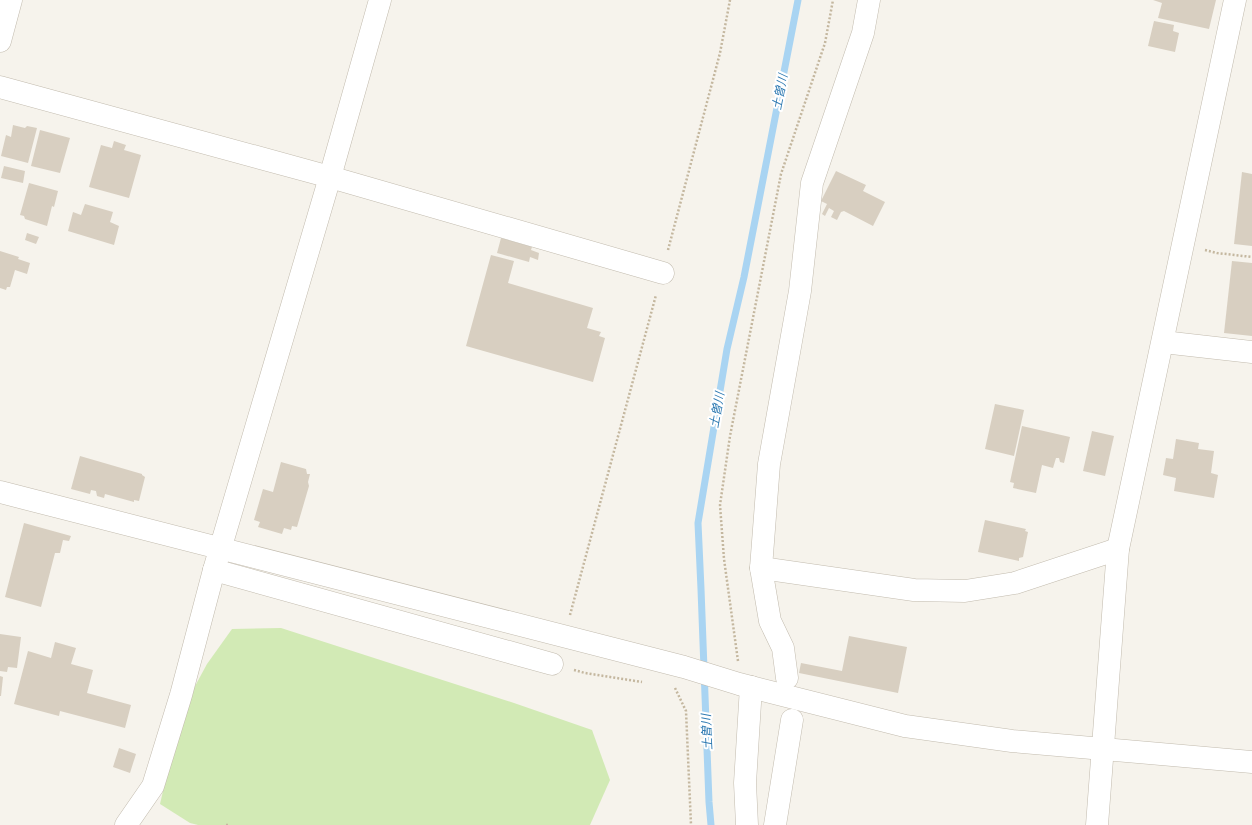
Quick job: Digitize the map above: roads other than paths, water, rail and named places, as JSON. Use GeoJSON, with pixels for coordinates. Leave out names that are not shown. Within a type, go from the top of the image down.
{"type":"FeatureCollection","features":[{"type":"Feature","properties":{"kind":"street"},"geometry":{"type":"LineString","coordinates":[[0,41],[12,0]]}},
{"type":"Feature","properties":{"kind":"street"},"geometry":{"type":"LineString","coordinates":[[126,825],[153,786],[181,694],[214,570],[330,176],[380,0]]}},
{"type":"Feature","properties":{"kind":"street"},"geometry":{"type":"LineString","coordinates":[[787,678],[783,648],[770,621],[761,568],[769,464],[800,290],[812,183],[863,33],[869,0]]}},
{"type":"Feature","properties":{"kind":"street"},"geometry":{"type":"LineString","coordinates":[[1096,825],[1118,549],[1235,0]]}},
{"type":"Feature","properties":{"kind":"street"},"geometry":{"type":"LineString","coordinates":[[0,87],[330,176],[663,272]]}},
{"type":"Feature","properties":{"kind":"street"},"geometry":{"type":"LineString","coordinates":[[1163,342],[1252,352]]}},
{"type":"Feature","properties":{"kind":"street"},"geometry":{"type":"LineString","coordinates":[[0,492],[905,726],[1012,741],[1252,762]]}},
{"type":"Feature","properties":{"kind":"street"},"geometry":{"type":"LineString","coordinates":[[761,568],[914,590],[965,591],[1015,583],[1118,549]]}},
{"type":"Feature","properties":{"kind":"street"},"geometry":{"type":"LineString","coordinates":[[214,570],[552,664]]}},
{"type":"Feature","properties":{"kind":"street"},"geometry":{"type":"LineString","coordinates":[[739,684],[747,825]]}},
{"type":"Feature","properties":{"kind":"street"},"geometry":{"type":"LineString","coordinates":[[775,825],[792,720]]}},
{"type":"Feature","properties":{"kind":"waterway","name":"土曽川"},"geometry":{"type":"LineString","coordinates":[[711,825],[698,523],[727,349],[744,277],[798,0]]}}]}
